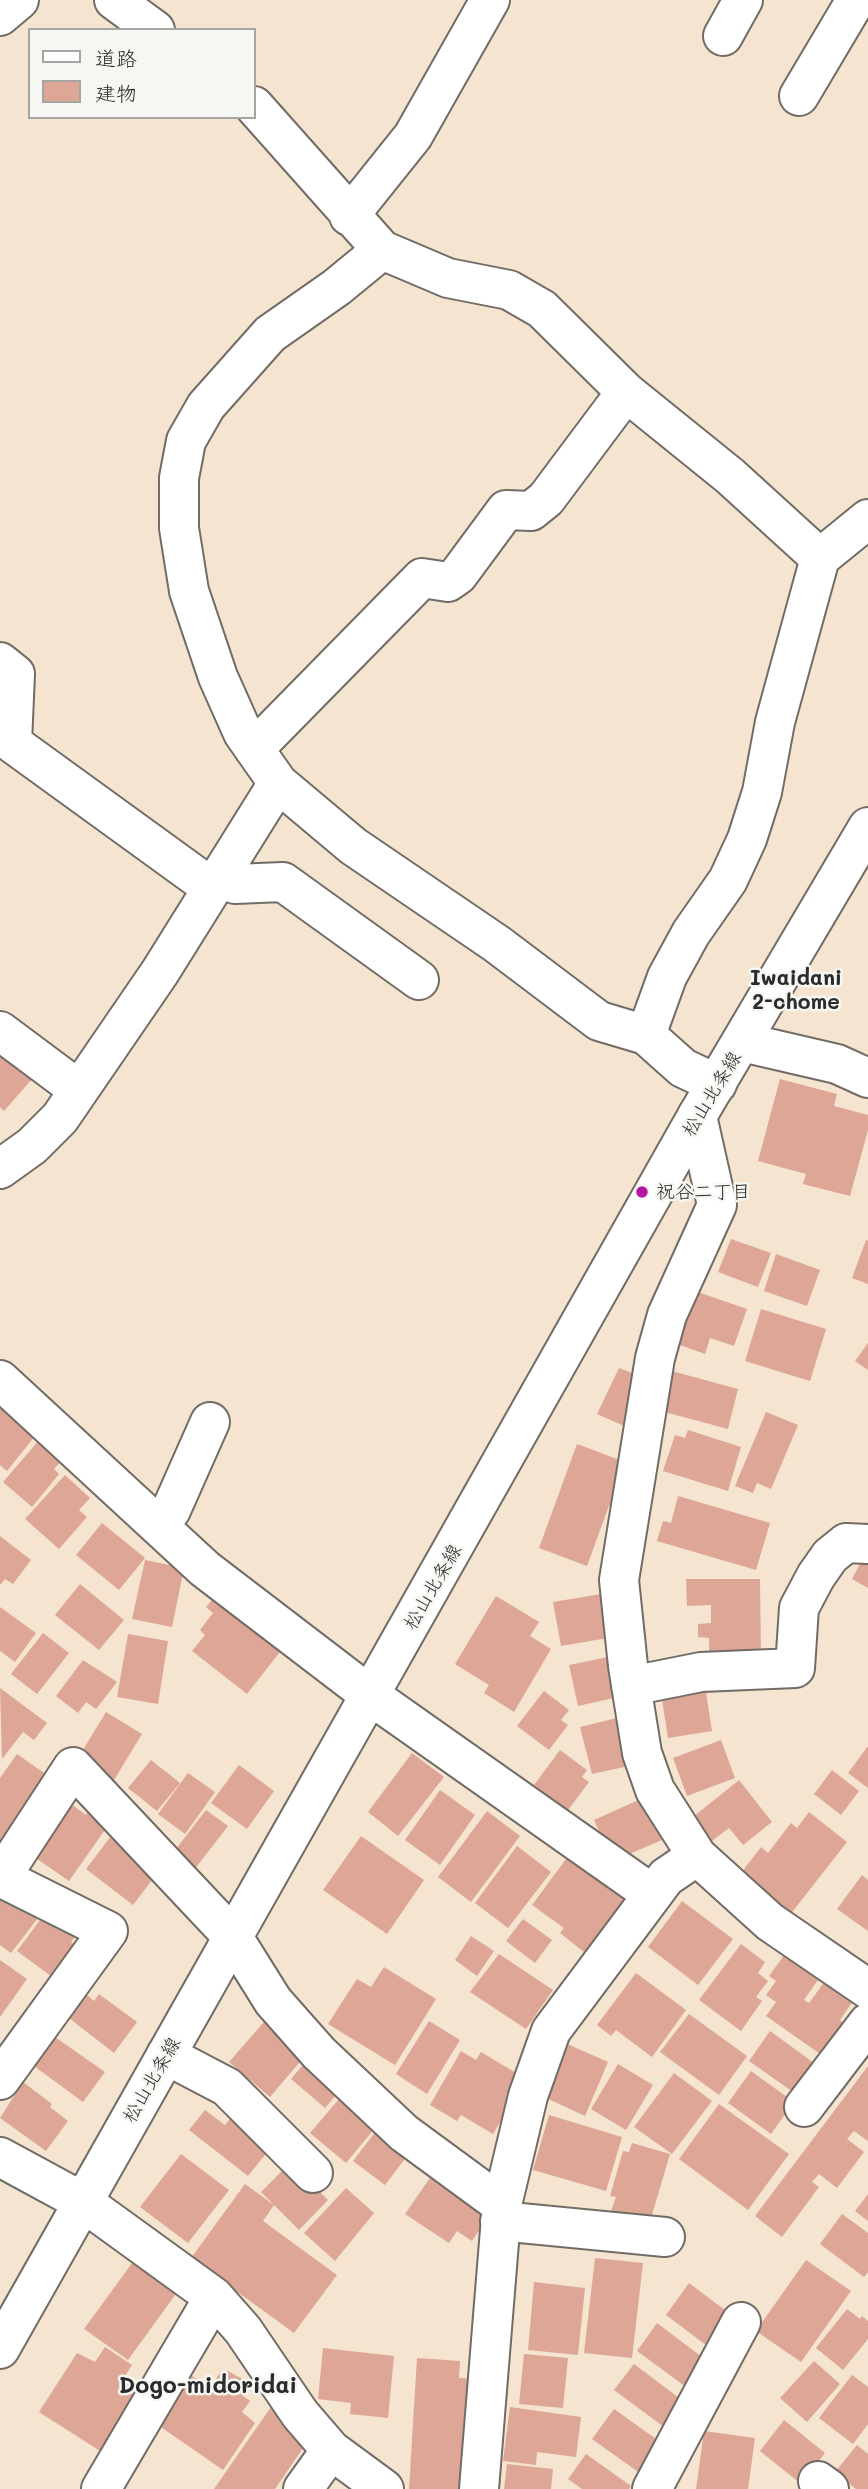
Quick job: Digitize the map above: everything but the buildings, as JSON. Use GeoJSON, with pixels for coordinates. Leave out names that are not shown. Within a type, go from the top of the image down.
{"type":"FeatureCollection","features":[{"type":"Feature","properties":{"kind":"street"},"geometry":{"type":"LineString","coordinates":[[0,16],[19,0]]}},
{"type":"Feature","properties":{"kind":"street"},"geometry":{"type":"LineString","coordinates":[[114,0],[152,28]]}},
{"type":"Feature","properties":{"kind":"street"},"geometry":{"type":"LineString","coordinates":[[349,216],[413,136],[489,0]]}},
{"type":"Feature","properties":{"kind":"street"},"geometry":{"type":"LineString","coordinates":[[723,36],[743,0]]}},
{"type":"Feature","properties":{"kind":"street"},"geometry":{"type":"LineString","coordinates":[[799,96],[856,0]]}},
{"type":"Feature","properties":{"kind":"street"},"geometry":{"type":"LineString","coordinates":[[256,108],[382,250],[448,278],[509,290],[542,309],[626,392],[730,476],[820,558]]}},
{"type":"Feature","properties":{"kind":"street"},"geometry":{"type":"LineString","coordinates":[[382,250],[337,288],[270,334],[206,406],[186,441],[179,478],[178,528],[189,591],[218,677],[243,733],[278,783],[353,846],[497,944],[599,1021],[646,1035],[683,1068],[717,1084]]}},
{"type":"Feature","properties":{"kind":"street"},"geometry":{"type":"LineString","coordinates":[[254,749],[422,578],[448,582],[458,575],[506,510],[531,511],[546,499],[626,392]]}},
{"type":"Feature","properties":{"kind":"street"},"geometry":{"type":"LineString","coordinates":[[646,1035],[667,977],[691,933],[728,880],[747,839],[762,792],[775,722],[820,558],[868,519]]}},
{"type":"Feature","properties":{"kind":"street"},"geometry":{"type":"LineString","coordinates":[[0,662],[15,674],[12,743],[215,882],[283,882],[419,980]]}},
{"type":"Feature","properties":{"kind":"street"},"geometry":{"type":"LineString","coordinates":[[0,1169],[33,1146],[60,1118],[160,972],[278,783]]}},
{"type":"Feature","properties":{"kind":"street","name":"松山北条線"},"geometry":{"type":"LineString","coordinates":[[0,2349],[697,1116],[868,827]]}},
{"type":"Feature","properties":{"kind":"street"},"geometry":{"type":"LineString","coordinates":[[0,1031],[79,1090]]}},
{"type":"Feature","properties":{"kind":"street"},"geometry":{"type":"LineString","coordinates":[[742,1042],[837,1064],[868,1078]]}},
{"type":"Feature","properties":{"kind":"street"},"geometry":{"type":"LineString","coordinates":[[697,1116],[717,1205],[667,1315],[655,1358],[619,1580],[642,1754],[655,1790],[697,1856],[770,1922],[868,1989]]}},
{"type":"Feature","properties":{"kind":"street"},"geometry":{"type":"LineString","coordinates":[[1,1382],[205,1569],[371,1696],[652,1894]]}},
{"type":"Feature","properties":{"kind":"street"},"geometry":{"type":"LineString","coordinates":[[159,1526],[171,1510],[210,1423]]}},
{"type":"Feature","properties":{"kind":"street"},"geometry":{"type":"LineString","coordinates":[[631,1686],[701,1672],[795,1668],[799,1608],[816,1576],[830,1556],[846,1543],[868,1544]]}},
{"type":"Feature","properties":{"kind":"street"},"geometry":{"type":"LineString","coordinates":[[0,2080],[108,1931],[0,1877],[73,1767],[233,1937],[273,2001],[319,2053],[404,2133],[501,2213],[665,2237]]}},
{"type":"Feature","properties":{"kind":"street"},"geometry":{"type":"LineString","coordinates":[[479,2489],[501,2213],[528,2096],[551,2031],[666,1877],[697,1856]]}},
{"type":"Feature","properties":{"kind":"street"},"geometry":{"type":"LineString","coordinates":[[804,2107],[868,2023]]}},
{"type":"Feature","properties":{"kind":"street"},"geometry":{"type":"LineString","coordinates":[[166,2055],[227,2087],[313,2174]]}},
{"type":"Feature","properties":{"kind":"street"},"geometry":{"type":"LineString","coordinates":[[0,2157],[83,2202],[214,2297],[243,2330],[300,2414],[331,2450],[384,2489]]}},
{"type":"Feature","properties":{"kind":"street"},"geometry":{"type":"LineString","coordinates":[[101,2489],[214,2297]]}},
{"type":"Feature","properties":{"kind":"street"},"geometry":{"type":"LineString","coordinates":[[652,2489],[741,2322]]}},
{"type":"Feature","properties":{"kind":"street"},"geometry":{"type":"LineString","coordinates":[[303,2489],[331,2450]]}},
{"type":"Feature","properties":{"kind":"place","name":"祝谷二丁目"},"geometry":{"type":"Point","coordinates":[642,1192]}},
{"type":"Feature","properties":{"kind":"district","name":"Iwaidani 2-chome"},"geometry":{"type":"Point","coordinates":[796,991]}},
{"type":"Feature","properties":{"kind":"district","name":"Dogo-midoridai"},"geometry":{"type":"Point","coordinates":[208,2386]}}]}
